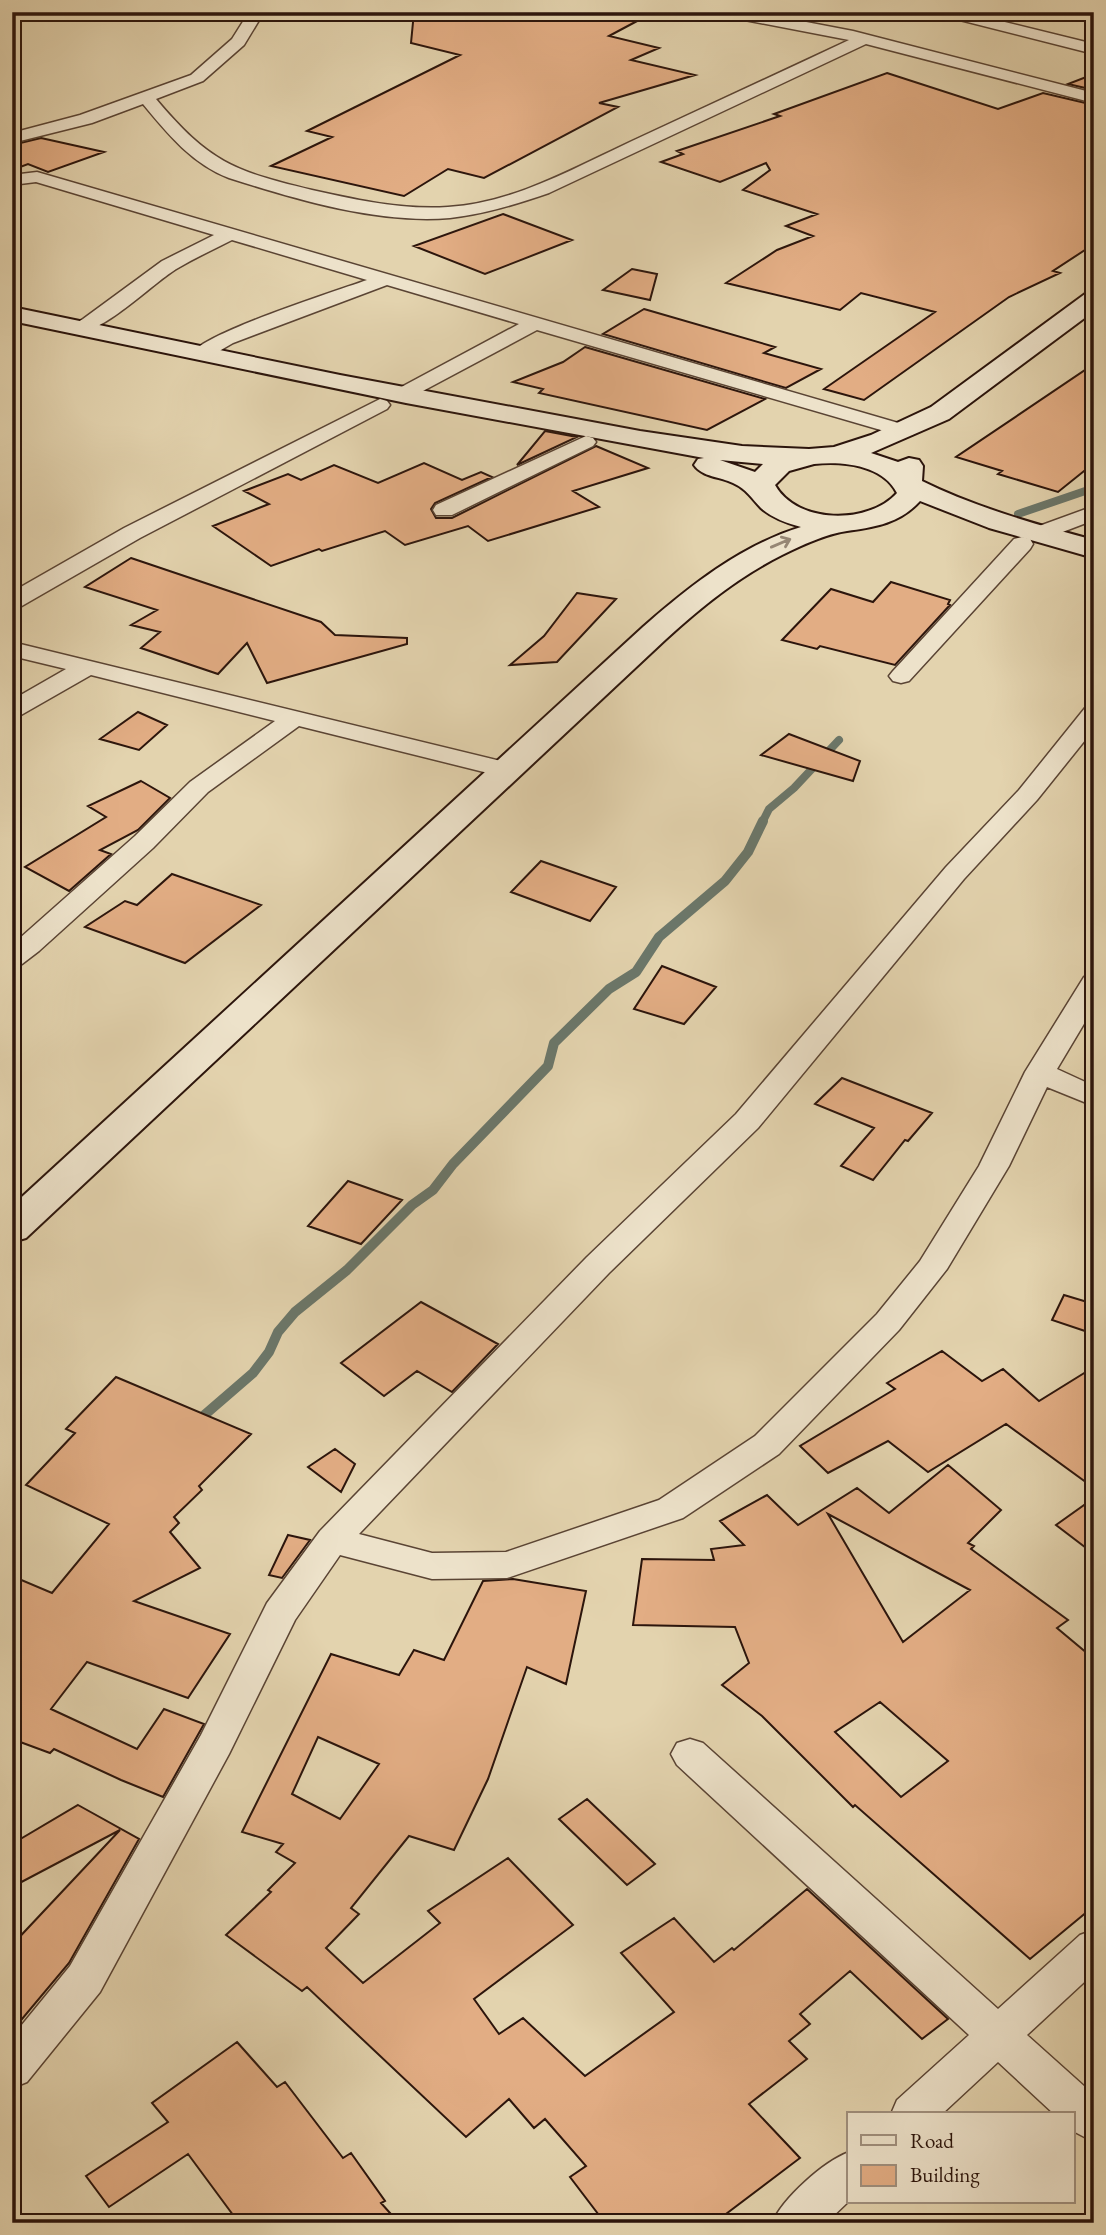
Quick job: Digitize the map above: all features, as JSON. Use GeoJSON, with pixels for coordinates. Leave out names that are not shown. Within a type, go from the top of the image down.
{"type":"FeatureCollection","features":[{"type":"Feature","properties":{"kind":"main road"},"geometry":{"type":"LineString","coordinates":[[724,575],[762,522],[766,509],[761,485],[767,474],[780,464],[822,456],[905,431],[940,414],[1094,299]]}},
{"type":"Feature","properties":{"kind":"main road"},"geometry":{"type":"LineString","coordinates":[[12,314],[202,352],[389,400],[751,457],[822,456],[873,461],[893,470],[906,480],[911,494],[905,505],[890,514],[815,530],[765,550],[724,575],[646,640],[12,1229]]}},
{"type":"Feature","properties":{"kind":"main road"},"geometry":{"type":"LineString","coordinates":[[12,328],[696,462],[744,477],[763,492],[775,507],[794,516],[819,522],[936,524],[1094,549]]}},
{"type":"Feature","properties":{"kind":"main road"},"geometry":{"type":"LineString","coordinates":[[908,485],[913,454],[940,414]]}},
{"type":"Feature","properties":{"kind":"main road"},"geometry":{"type":"LineString","coordinates":[[908,485],[982,519],[1094,563]]}},
{"type":"Feature","properties":{"kind":"street"},"geometry":{"type":"LineString","coordinates":[[12,138],[86,119],[197,78],[238,42],[257,12]]}},
{"type":"Feature","properties":{"kind":"street"},"geometry":{"type":"LineString","coordinates":[[729,12],[864,39],[1094,98]]}},
{"type":"Feature","properties":{"kind":"street"},"geometry":{"type":"LineString","coordinates":[[957,13],[1094,49]]}},
{"type":"Feature","properties":{"kind":"street"},"geometry":{"type":"LineString","coordinates":[[146,97],[173,129],[218,167],[281,187],[365,208],[438,215],[519,199],[864,39]]}},
{"type":"Feature","properties":{"kind":"street"},"geometry":{"type":"LineString","coordinates":[[12,180],[37,177],[905,431]]}},
{"type":"Feature","properties":{"kind":"street"},"geometry":{"type":"LineString","coordinates":[[78,328],[90,323],[169,265],[231,233]]}},
{"type":"Feature","properties":{"kind":"street"},"geometry":{"type":"LineString","coordinates":[[202,352],[226,338],[386,279]]}},
{"type":"Feature","properties":{"kind":"street"},"geometry":{"type":"LineString","coordinates":[[12,603],[132,533],[535,323]]}},
{"type":"Feature","properties":{"kind":"street"},"geometry":{"type":"LineString","coordinates":[[444,510],[586,442]]}},
{"type":"Feature","properties":{"kind":"street"},"geometry":{"type":"LineString","coordinates":[[901,676],[1031,539],[1094,512]]}},
{"type":"Feature","properties":{"kind":"street"},"geometry":{"type":"LineString","coordinates":[[12,649],[508,770]]}},
{"type":"Feature","properties":{"kind":"street"},"geometry":{"type":"LineString","coordinates":[[12,710],[88,667]]}},
{"type":"Feature","properties":{"kind":"street"},"geometry":{"type":"LineString","coordinates":[[12,2069],[85,1979],[216,1742],[280,1613],[332,1540],[598,1265],[747,1121],[955,873],[1028,795],[1094,713]]}},
{"type":"Feature","properties":{"kind":"street"},"geometry":{"type":"LineString","coordinates":[[12,958],[29,946],[144,842],[199,787],[295,718]]}},
{"type":"Feature","properties":{"kind":"street"},"geometry":{"type":"LineString","coordinates":[[332,1540],[432,1566],[507,1565],[671,1509],[767,1445],[888,1322],[931,1269],[987,1177],[1040,1072],[1094,983]]}},
{"type":"Feature","properties":{"kind":"street"},"geometry":{"type":"LineString","coordinates":[[1040,1072],[1094,1097]]}},
{"type":"Feature","properties":{"kind":"street"},"geometry":{"type":"LineString","coordinates":[[690,1754],[1094,2123]]}},
{"type":"Feature","properties":{"kind":"street"},"geometry":{"type":"LineString","coordinates":[[914,2112],[1094,1947]]}},
{"type":"Feature","properties":{"kind":"street"},"geometry":{"type":"LineString","coordinates":[[794,2223],[847,2174]]}},
{"type":"Feature","properties":{"kind":"building"},"geometry":{"type":"Polygon","coordinates":[[[414,12],[654,12],[609,36],[659,48],[631,60],[695,75],[599,103],[618,107],[484,178],[448,169],[404,196],[271,166],[332,137],[307,131],[460,55],[411,43],[414,12]]]}},
{"type":"Feature","properties":{"kind":"building"},"geometry":{"type":"Polygon","coordinates":[[[887,73],[998,109],[1043,93],[1094,105],[1094,244],[1053,271],[1060,273],[1009,297],[864,400],[824,389],[935,312],[861,293],[840,310],[726,283],[777,250],[813,236],[786,226],[817,214],[743,190],[770,170],[766,163],[720,182],[661,162],[683,154],[677,151],[780,116],[774,114],[887,73]]]}},
{"type":"Feature","properties":{"kind":"building"},"geometry":{"type":"Polygon","coordinates":[[[1094,74],[1094,90],[1068,84],[1094,74]]]}},
{"type":"Feature","properties":{"kind":"building"},"geometry":{"type":"Polygon","coordinates":[[[41,138],[104,152],[48,172],[28,164],[12,170],[12,145],[41,138]]]}},
{"type":"Feature","properties":{"kind":"building"},"geometry":{"type":"Polygon","coordinates":[[[503,214],[572,240],[485,274],[414,246],[503,214]]]}},
{"type":"Feature","properties":{"kind":"building"},"geometry":{"type":"Polygon","coordinates":[[[632,269],[657,274],[650,300],[603,290],[632,269]]]}},
{"type":"Feature","properties":{"kind":"building"},"geometry":{"type":"Polygon","coordinates":[[[644,309],[775,347],[764,353],[821,369],[786,388],[603,334],[644,309]]]}},
{"type":"Feature","properties":{"kind":"building"},"geometry":{"type":"Polygon","coordinates":[[[585,347],[765,399],[707,430],[539,393],[543,389],[513,382],[563,362],[585,347]]]}},
{"type":"Feature","properties":{"kind":"building"},"geometry":{"type":"Polygon","coordinates":[[[1094,364],[1094,463],[1058,492],[998,474],[1002,471],[956,457],[1094,364]]]}},
{"type":"Feature","properties":{"kind":"building"},"geometry":{"type":"Polygon","coordinates":[[[545,431],[577,437],[517,465],[545,431]]]}},
{"type":"Feature","properties":{"kind":"building"},"geometry":{"type":"Polygon","coordinates":[[[596,446],[648,468],[573,491],[599,507],[488,541],[468,526],[405,545],[385,531],[322,551],[319,549],[271,566],[213,526],[269,504],[244,491],[288,474],[301,480],[334,465],[378,483],[424,463],[462,480],[481,472],[492,477],[435,503],[431,509],[436,518],[452,518],[596,446]]]}},
{"type":"Feature","properties":{"kind":"building"},"geometry":{"type":"Polygon","coordinates":[[[131,558],[321,622],[335,635],[407,638],[407,644],[267,683],[247,643],[218,674],[141,648],[160,632],[131,625],[157,610],[85,587],[131,558]]]}},
{"type":"Feature","properties":{"kind":"building"},"geometry":{"type":"Polygon","coordinates":[[[891,582],[950,600],[950,605],[895,665],[820,646],[817,649],[782,640],[831,589],[873,602],[891,582]]]}},
{"type":"Feature","properties":{"kind":"building"},"geometry":{"type":"Polygon","coordinates":[[[577,593],[616,599],[557,662],[510,665],[544,636],[577,593]]]}},
{"type":"Feature","properties":{"kind":"building"},"geometry":{"type":"Polygon","coordinates":[[[138,712],[167,725],[139,750],[100,739],[138,712]]]}},
{"type":"Feature","properties":{"kind":"building"},"geometry":{"type":"Polygon","coordinates":[[[789,734],[860,761],[853,781],[761,755],[789,734]]]}},
{"type":"Feature","properties":{"kind":"building"},"geometry":{"type":"Polygon","coordinates":[[[141,781],[170,798],[138,830],[100,850],[111,854],[69,891],[25,867],[106,817],[88,806],[141,781]]]}},
{"type":"Feature","properties":{"kind":"building"},"geometry":{"type":"Polygon","coordinates":[[[541,861],[616,887],[590,921],[511,892],[541,861]]]}},
{"type":"Feature","properties":{"kind":"building"},"geometry":{"type":"Polygon","coordinates":[[[172,874],[261,905],[185,963],[85,927],[125,901],[137,905],[172,874]]]}},
{"type":"Feature","properties":{"kind":"building"},"geometry":{"type":"Polygon","coordinates":[[[662,966],[716,987],[684,1024],[634,1009],[662,966]]]}},
{"type":"Feature","properties":{"kind":"building"},"geometry":{"type":"Polygon","coordinates":[[[842,1078],[932,1113],[908,1141],[905,1140],[873,1180],[841,1166],[874,1128],[815,1104],[842,1078]]]}},
{"type":"Feature","properties":{"kind":"building"},"geometry":{"type":"Polygon","coordinates":[[[348,1181],[402,1200],[361,1244],[308,1226],[348,1181]]]}},
{"type":"Feature","properties":{"kind":"building"},"geometry":{"type":"Polygon","coordinates":[[[1064,1295],[1094,1304],[1094,1334],[1052,1320],[1064,1295]]]}},
{"type":"Feature","properties":{"kind":"building"},"geometry":{"type":"Polygon","coordinates":[[[421,1302],[498,1344],[452,1392],[417,1371],[384,1396],[341,1363],[421,1302]]]}},
{"type":"Feature","properties":{"kind":"building"},"geometry":{"type":"Polygon","coordinates":[[[942,1351],[982,1381],[1003,1369],[1039,1401],[1094,1367],[1094,1488],[1006,1424],[928,1472],[888,1441],[828,1473],[800,1446],[895,1389],[887,1383],[942,1351]]]}},
{"type":"Feature","properties":{"kind":"building"},"geometry":{"type":"Polygon","coordinates":[[[116,1377],[251,1434],[199,1486],[202,1490],[174,1517],[179,1523],[170,1532],[200,1568],[134,1601],[230,1634],[188,1698],[87,1662],[51,1709],[137,1749],[164,1709],[204,1724],[163,1797],[54,1749],[50,1753],[12,1739],[12,1576],[52,1593],[109,1524],[26,1485],[75,1433],[66,1429],[116,1377]]]}},
{"type":"Feature","properties":{"kind":"building"},"geometry":{"type":"Polygon","coordinates":[[[335,1449],[355,1464],[341,1492],[308,1467],[335,1449]]]}},
{"type":"Feature","properties":{"kind":"building"},"geometry":{"type":"Polygon","coordinates":[[[948,1465],[1001,1510],[968,1543],[974,1546],[971,1549],[1068,1620],[1057,1628],[1094,1659],[1094,1906],[1030,1959],[855,1805],[853,1807],[762,1716],[722,1685],[749,1663],[735,1627],[633,1625],[642,1559],[714,1560],[711,1549],[744,1545],[720,1521],[767,1495],[798,1525],[857,1488],[889,1513],[948,1465]],[[828,1514],[903,1642],[970,1590],[828,1514]],[[880,1702],[835,1732],[901,1797],[948,1761],[880,1702]]]}},
{"type":"Feature","properties":{"kind":"building"},"geometry":{"type":"Polygon","coordinates":[[[1094,1498],[1094,1554],[1056,1525],[1094,1498]]]}},
{"type":"Feature","properties":{"kind":"building"},"geometry":{"type":"Polygon","coordinates":[[[288,1535],[310,1540],[282,1578],[269,1575],[288,1535]]]}},
{"type":"Feature","properties":{"kind":"building"},"geometry":{"type":"Polygon","coordinates":[[[513,1579],[586,1591],[566,1684],[527,1667],[488,1779],[454,1850],[409,1836],[351,1908],[359,1914],[326,1948],[363,1983],[440,1923],[428,1911],[508,1858],[573,1925],[474,1999],[499,2034],[523,2018],[585,2076],[674,2012],[621,1953],[674,1918],[714,1962],[732,1948],[734,1950],[807,1889],[948,2019],[922,2039],[850,1971],[800,2014],[810,2024],[789,2041],[807,2059],[749,2104],[800,2158],[714,2223],[605,2223],[570,2177],[586,2166],[545,2119],[534,2128],[509,2099],[466,2137],[307,1987],[302,1991],[226,1935],[271,1892],[268,1890],[295,1863],[276,1852],[283,1844],[242,1832],[331,1654],[399,1675],[414,1650],[444,1660],[483,1581],[513,1579]],[[318,1737],[292,1794],[340,1819],[379,1764],[318,1737]]]}},
{"type":"Feature","properties":{"kind":"building"},"geometry":{"type":"Polygon","coordinates":[[[587,1799],[655,1864],[627,1885],[559,1819],[587,1799]]]}},
{"type":"Feature","properties":{"kind":"building"},"geometry":{"type":"Polygon","coordinates":[[[78,1805],[139,1839],[69,1963],[12,2031],[12,1945],[120,1830],[12,1887],[12,1844],[78,1805]]]}},
{"type":"Feature","properties":{"kind":"building"},"geometry":{"type":"Polygon","coordinates":[[[237,2042],[277,2087],[285,2082],[343,2158],[351,2153],[385,2201],[381,2203],[399,2223],[239,2223],[188,2154],[109,2207],[86,2176],[168,2122],[152,2103],[237,2042]]]}},
{"type":"Feature","properties":{"kind":"waterway"},"geometry":{"type":"LineString","coordinates":[[1018,514],[1094,488]]}},
{"type":"Feature","properties":{"kind":"waterway"},"geometry":{"type":"LineString","coordinates":[[763,821],[769,809],[794,788],[839,740]]}},
{"type":"Feature","properties":{"kind":"waterway"},"geometry":{"type":"LineString","coordinates":[[194,1424],[253,1373],[269,1352],[278,1332],[295,1312],[347,1270],[412,1205],[433,1190],[453,1164],[548,1066],[554,1043],[609,989],[636,972],[659,937],[725,881],[748,852],[763,821]]}}]}
